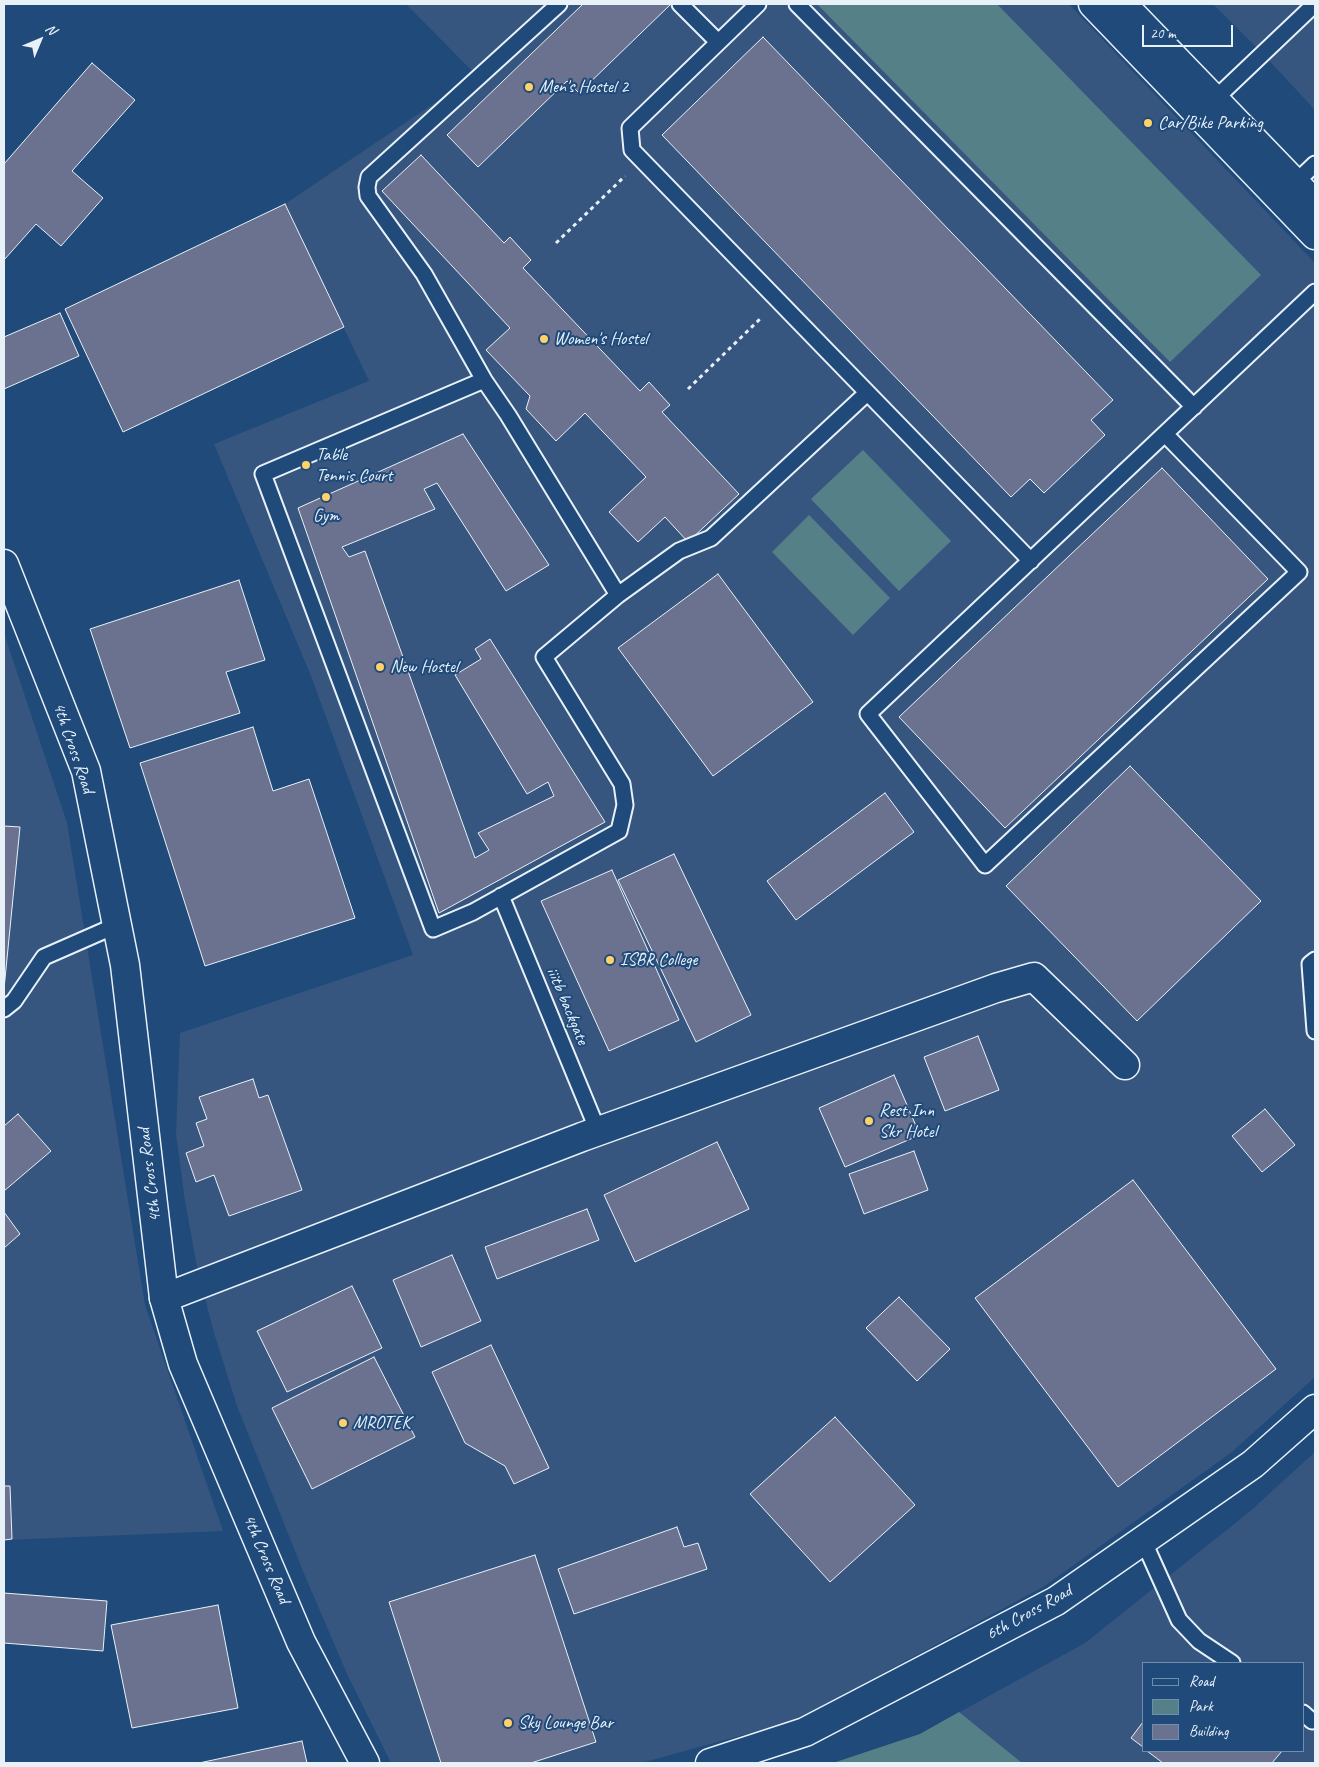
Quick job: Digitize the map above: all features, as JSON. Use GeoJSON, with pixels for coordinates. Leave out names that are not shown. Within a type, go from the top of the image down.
{"type":"FeatureCollection","features":[{"type":"Feature","properties":{"kind":"street"},"geometry":{"type":"LineString","coordinates":[[1093,4],[1315,235]]}},
{"type":"Feature","properties":{"kind":"street"},"geometry":{"type":"LineString","coordinates":[[1122,4],[1315,204]]}},
{"type":"Feature","properties":{"kind":"street","name":"4th Cross Road"},"geometry":{"type":"LineString","coordinates":[[4,564],[86,771],[125,966],[164,1298],[183,1364],[297,1633],[365,1763]]}},
{"type":"Feature","properties":{"kind":"street"},"geometry":{"type":"LineString","coordinates":[[164,1298],[598,1131],[996,988],[1034,977],[1125,1065]]}},
{"type":"Feature","properties":{"kind":"street","name":"6th Cross Road"},"geometry":{"type":"LineString","coordinates":[[710,1763],[805,1732],[1056,1601],[1253,1464],[1315,1409]]}},
{"type":"Feature","properties":{"kind":"lane"},"geometry":{"type":"LineString","coordinates":[[559,4],[369,177],[367,187],[368,196],[424,274],[484,380],[508,415],[618,595]]}},
{"type":"Feature","properties":{"kind":"lane"},"geometry":{"type":"LineString","coordinates":[[680,4],[718,42]]}},
{"type":"Feature","properties":{"kind":"lane"},"geometry":{"type":"LineString","coordinates":[[758,4],[630,128],[632,150],[1030,560]]}},
{"type":"Feature","properties":{"kind":"lane"},"geometry":{"type":"LineString","coordinates":[[797,4],[1194,406]]}},
{"type":"Feature","properties":{"kind":"lane"},"geometry":{"type":"LineString","coordinates":[[1215,99],[1315,4]]}},
{"type":"Feature","properties":{"kind":"lane"},"geometry":{"type":"LineString","coordinates":[[1295,183],[1315,164]]}},
{"type":"Feature","properties":{"kind":"lane"},"geometry":{"type":"LineString","coordinates":[[1165,434],[1299,572],[985,864],[868,714],[1315,292]]}},
{"type":"Feature","properties":{"kind":"lane"},"geometry":{"type":"LineString","coordinates":[[484,380],[263,474],[433,929],[501,896],[619,831],[625,805],[622,784],[544,657],[618,595],[679,551],[711,538],[867,393]]}},
{"type":"Feature","properties":{"kind":"lane","name":"iiitb backgate"},"geometry":{"type":"LineString","coordinates":[[501,896],[598,1131]]}},
{"type":"Feature","properties":{"kind":"lane"},"geometry":{"type":"LineString","coordinates":[[4,1009],[14,1001],[44,957],[117,925]]}},
{"type":"Feature","properties":{"kind":"lane"},"geometry":{"type":"LineString","coordinates":[[1315,960],[1310,964],[1315,1030]]}},
{"type":"Feature","properties":{"kind":"lane"},"geometry":{"type":"LineString","coordinates":[[1143,1540],[1179,1620],[1199,1641],[1230,1662]]}},
{"type":"Feature","properties":{"kind":"path"},"geometry":{"type":"LineString","coordinates":[[556,243],[642,160]]}},
{"type":"Feature","properties":{"kind":"path"},"geometry":{"type":"LineString","coordinates":[[688,389],[778,301]]}},
{"type":"Feature","properties":{"kind":"shaded area"},"geometry":{"type":"Polygon","coordinates":[[[406,4],[1069,4],[1315,263],[1315,1377],[1232,1452],[1043,1587],[794,1721],[641,1763],[391,1763],[348,1676],[305,1576],[237,1406],[214,1333],[197,1267],[185,1201],[176,1134],[180,1033],[413,955],[311,676],[214,444],[369,381],[285,204],[476,75],[406,4]]]}},
{"type":"Feature","properties":{"kind":"shaded area"},"geometry":{"type":"Polygon","coordinates":[[[1213,4],[1315,4],[1315,110],[1262,53],[1213,4]]]}},
{"type":"Feature","properties":{"kind":"shaded area"},"geometry":{"type":"Polygon","coordinates":[[[4,633],[67,823],[145,1305],[223,1531],[4,1540],[4,633]]]}},
{"type":"Feature","properties":{"kind":"shaded area"},"geometry":{"type":"Polygon","coordinates":[[[1315,1452],[1315,1763],[833,1763],[920,1734],[1085,1643],[1248,1513],[1315,1452]]]}},
{"type":"Feature","properties":{"kind":"green space"},"geometry":{"type":"Polygon","coordinates":[[[817,4],[997,4],[1261,275],[1170,362],[817,4]]]}},
{"type":"Feature","properties":{"kind":"green space"},"geometry":{"type":"Polygon","coordinates":[[[863,450],[951,541],[899,591],[811,499],[863,450]]]}},
{"type":"Feature","properties":{"kind":"green space"},"geometry":{"type":"Polygon","coordinates":[[[809,515],[890,598],[853,635],[772,552],[809,515]]]}},
{"type":"Feature","properties":{"kind":"green space"},"geometry":{"type":"Polygon","coordinates":[[[959,1712],[1022,1763],[833,1763],[920,1734],[959,1712]]]}},
{"type":"Feature","properties":{"kind":"building","name":"Men's Hostel 2"},"geometry":{"type":"Polygon","coordinates":[[[583,4],[671,4],[579,93],[567,81],[478,167],[447,135],[583,4]]]}},
{"type":"Feature","properties":{"kind":"building"},"geometry":{"type":"Polygon","coordinates":[[[763,37],[1113,400],[1091,420],[1105,435],[1044,493],[1030,479],[1011,497],[662,135],[763,37]]]}},
{"type":"Feature","properties":{"kind":"building"},"geometry":{"type":"Polygon","coordinates":[[[92,63],[135,100],[72,171],[103,198],[61,246],[36,224],[4,260],[4,164],[92,63]]]}},
{"type":"Feature","properties":{"kind":"building","name":"Women's Hostel"},"geometry":{"type":"Polygon","coordinates":[[[421,155],[504,243],[510,237],[531,260],[523,268],[640,391],[649,382],[670,405],[662,412],[739,494],[688,542],[665,517],[638,542],[609,512],[646,477],[585,413],[556,441],[526,409],[530,396],[486,350],[510,328],[382,191],[421,155]]]}},
{"type":"Feature","properties":{"kind":"building"},"geometry":{"type":"Polygon","coordinates":[[[285,204],[344,327],[123,432],[65,309],[285,204]]]}},
{"type":"Feature","properties":{"kind":"building"},"geometry":{"type":"Polygon","coordinates":[[[60,313],[79,356],[4,389],[4,337],[60,313]]]}},
{"type":"Feature","properties":{"kind":"building","name":"New Hostel"},"geometry":{"type":"Polygon","coordinates":[[[463,434],[549,565],[506,591],[437,483],[424,489],[435,509],[342,547],[349,557],[365,551],[475,858],[489,850],[478,833],[554,796],[548,782],[527,794],[455,675],[481,659],[475,649],[490,639],[605,822],[439,913],[298,508],[463,434]]]}},
{"type":"Feature","properties":{"kind":"building"},"geometry":{"type":"Polygon","coordinates":[[[1162,468],[1268,579],[1005,828],[899,717],[1162,468]]]}},
{"type":"Feature","properties":{"kind":"building"},"geometry":{"type":"Polygon","coordinates":[[[718,574],[813,702],[713,776],[618,648],[718,574]]]}},
{"type":"Feature","properties":{"kind":"building"},"geometry":{"type":"Polygon","coordinates":[[[239,580],[265,660],[226,672],[240,713],[130,748],[90,629],[239,580]]]}},
{"type":"Feature","properties":{"kind":"building"},"geometry":{"type":"Polygon","coordinates":[[[253,727],[273,791],[309,779],[355,918],[205,966],[140,763],[253,727]]]}},
{"type":"Feature","properties":{"kind":"building"},"geometry":{"type":"Polygon","coordinates":[[[1130,766],[1261,901],[1137,1021],[1006,886],[1130,766]]]}},
{"type":"Feature","properties":{"kind":"building"},"geometry":{"type":"Polygon","coordinates":[[[885,793],[914,832],[796,920],[767,881],[885,793]]]}},
{"type":"Feature","properties":{"kind":"building"},"geometry":{"type":"Polygon","coordinates":[[[4,826],[20,827],[4,989],[4,826]]]}},
{"type":"Feature","properties":{"kind":"building"},"geometry":{"type":"Polygon","coordinates":[[[674,854],[751,1015],[696,1042],[618,880],[674,854]]]}},
{"type":"Feature","properties":{"kind":"building","name":"ISBR College"},"geometry":{"type":"Polygon","coordinates":[[[612,870],[679,1020],[609,1051],[541,901],[612,870]]]}},
{"type":"Feature","properties":{"kind":"building"},"geometry":{"type":"Polygon","coordinates":[[[978,1036],[999,1090],[945,1111],[924,1057],[978,1036]]]}},
{"type":"Feature","properties":{"kind":"building","name":"Rest Inn Skr Hotel"},"geometry":{"type":"Polygon","coordinates":[[[894,1075],[920,1135],[845,1167],[819,1108],[894,1075]]]}},
{"type":"Feature","properties":{"kind":"building"},"geometry":{"type":"Polygon","coordinates":[[[253,1079],[259,1098],[268,1095],[302,1190],[229,1216],[214,1175],[196,1182],[186,1153],[204,1146],[196,1123],[207,1119],[199,1097],[253,1079]]]}},
{"type":"Feature","properties":{"kind":"building"},"geometry":{"type":"Polygon","coordinates":[[[1265,1109],[1295,1145],[1262,1172],[1232,1136],[1265,1109]]]}},
{"type":"Feature","properties":{"kind":"building"},"geometry":{"type":"Polygon","coordinates":[[[18,1114],[51,1151],[4,1191],[4,1126],[18,1114]]]}},
{"type":"Feature","properties":{"kind":"building"},"geometry":{"type":"Polygon","coordinates":[[[717,1142],[749,1209],[635,1262],[604,1195],[717,1142]]]}},
{"type":"Feature","properties":{"kind":"building"},"geometry":{"type":"Polygon","coordinates":[[[914,1151],[928,1190],[864,1214],[849,1174],[914,1151]]]}},
{"type":"Feature","properties":{"kind":"building"},"geometry":{"type":"Polygon","coordinates":[[[1133,1180],[1276,1369],[1118,1487],[975,1298],[1133,1180]]]}},
{"type":"Feature","properties":{"kind":"building"},"geometry":{"type":"Polygon","coordinates":[[[587,1209],[599,1240],[497,1279],[485,1247],[587,1209]]]}},
{"type":"Feature","properties":{"kind":"building"},"geometry":{"type":"Polygon","coordinates":[[[4,1212],[20,1234],[4,1248],[4,1212]]]}},
{"type":"Feature","properties":{"kind":"building"},"geometry":{"type":"Polygon","coordinates":[[[452,1255],[481,1321],[421,1347],[393,1280],[452,1255]]]}},
{"type":"Feature","properties":{"kind":"building"},"geometry":{"type":"Polygon","coordinates":[[[352,1286],[382,1348],[287,1392],[257,1331],[352,1286]]]}},
{"type":"Feature","properties":{"kind":"building"},"geometry":{"type":"Polygon","coordinates":[[[899,1297],[950,1349],[917,1381],[866,1328],[899,1297]]]}},
{"type":"Feature","properties":{"kind":"building"},"geometry":{"type":"Polygon","coordinates":[[[491,1345],[549,1468],[514,1484],[505,1466],[465,1443],[432,1372],[491,1345]]]}},
{"type":"Feature","properties":{"kind":"building","name":"MROTEK"},"geometry":{"type":"Polygon","coordinates":[[[374,1357],[415,1437],[312,1489],[272,1408],[374,1357]]]}},
{"type":"Feature","properties":{"kind":"building"},"geometry":{"type":"Polygon","coordinates":[[[835,1417],[915,1505],[830,1582],[750,1494],[835,1417]]]}},
{"type":"Feature","properties":{"kind":"building"},"geometry":{"type":"Polygon","coordinates":[[[4,1486],[10,1486],[12,1539],[4,1540],[4,1486]]]}},
{"type":"Feature","properties":{"kind":"building"},"geometry":{"type":"Polygon","coordinates":[[[677,1527],[684,1547],[698,1543],[707,1569],[574,1614],[558,1569],[677,1527]]]}},
{"type":"Feature","properties":{"kind":"building"},"geometry":{"type":"Polygon","coordinates":[[[535,1555],[596,1742],[531,1763],[441,1763],[389,1602],[535,1555]]]}},
{"type":"Feature","properties":{"kind":"building"},"geometry":{"type":"Polygon","coordinates":[[[4,1593],[107,1601],[103,1651],[4,1643],[4,1593]]]}},
{"type":"Feature","properties":{"kind":"building"},"geometry":{"type":"Polygon","coordinates":[[[218,1605],[238,1708],[132,1728],[111,1625],[218,1605]]]}},
{"type":"Feature","properties":{"kind":"building"},"geometry":{"type":"Polygon","coordinates":[[[1142,1723],[1142,1746],[1131,1738],[1142,1723]]]}},
{"type":"Feature","properties":{"kind":"building"},"geometry":{"type":"Polygon","coordinates":[[[302,1741],[307,1763],[199,1763],[302,1741]]]}},
{"type":"Feature","properties":{"kind":"building"},"geometry":{"type":"Polygon","coordinates":[[[1148,1752],[1281,1752],[1272,1763],[1163,1763],[1148,1752]]]}},
{"type":"Feature","properties":{"kind":"place","name":"Men's Hostel 2"},"geometry":{"type":"Point","coordinates":[529,87]}},
{"type":"Feature","properties":{"kind":"place","name":"Car/Bike Parking"},"geometry":{"type":"Point","coordinates":[1148,123]}},
{"type":"Feature","properties":{"kind":"place","name":"Women's Hostel"},"geometry":{"type":"Point","coordinates":[544,339]}},
{"type":"Feature","properties":{"kind":"place","name":"Table Tennis Court"},"geometry":{"type":"Point","coordinates":[306,465]}},
{"type":"Feature","properties":{"kind":"place","name":"Gym"},"geometry":{"type":"Point","coordinates":[326,497]}},
{"type":"Feature","properties":{"kind":"place","name":"New Hostel"},"geometry":{"type":"Point","coordinates":[380,667]}},
{"type":"Feature","properties":{"kind":"place","name":"ISBR College"},"geometry":{"type":"Point","coordinates":[610,960]}},
{"type":"Feature","properties":{"kind":"place","name":"Rest Inn Skr Hotel"},"geometry":{"type":"Point","coordinates":[869,1121]}},
{"type":"Feature","properties":{"kind":"place","name":"MROTEK"},"geometry":{"type":"Point","coordinates":[343,1423]}},
{"type":"Feature","properties":{"kind":"place","name":"Sky Lounge Bar"},"geometry":{"type":"Point","coordinates":[508,1723]}}]}
